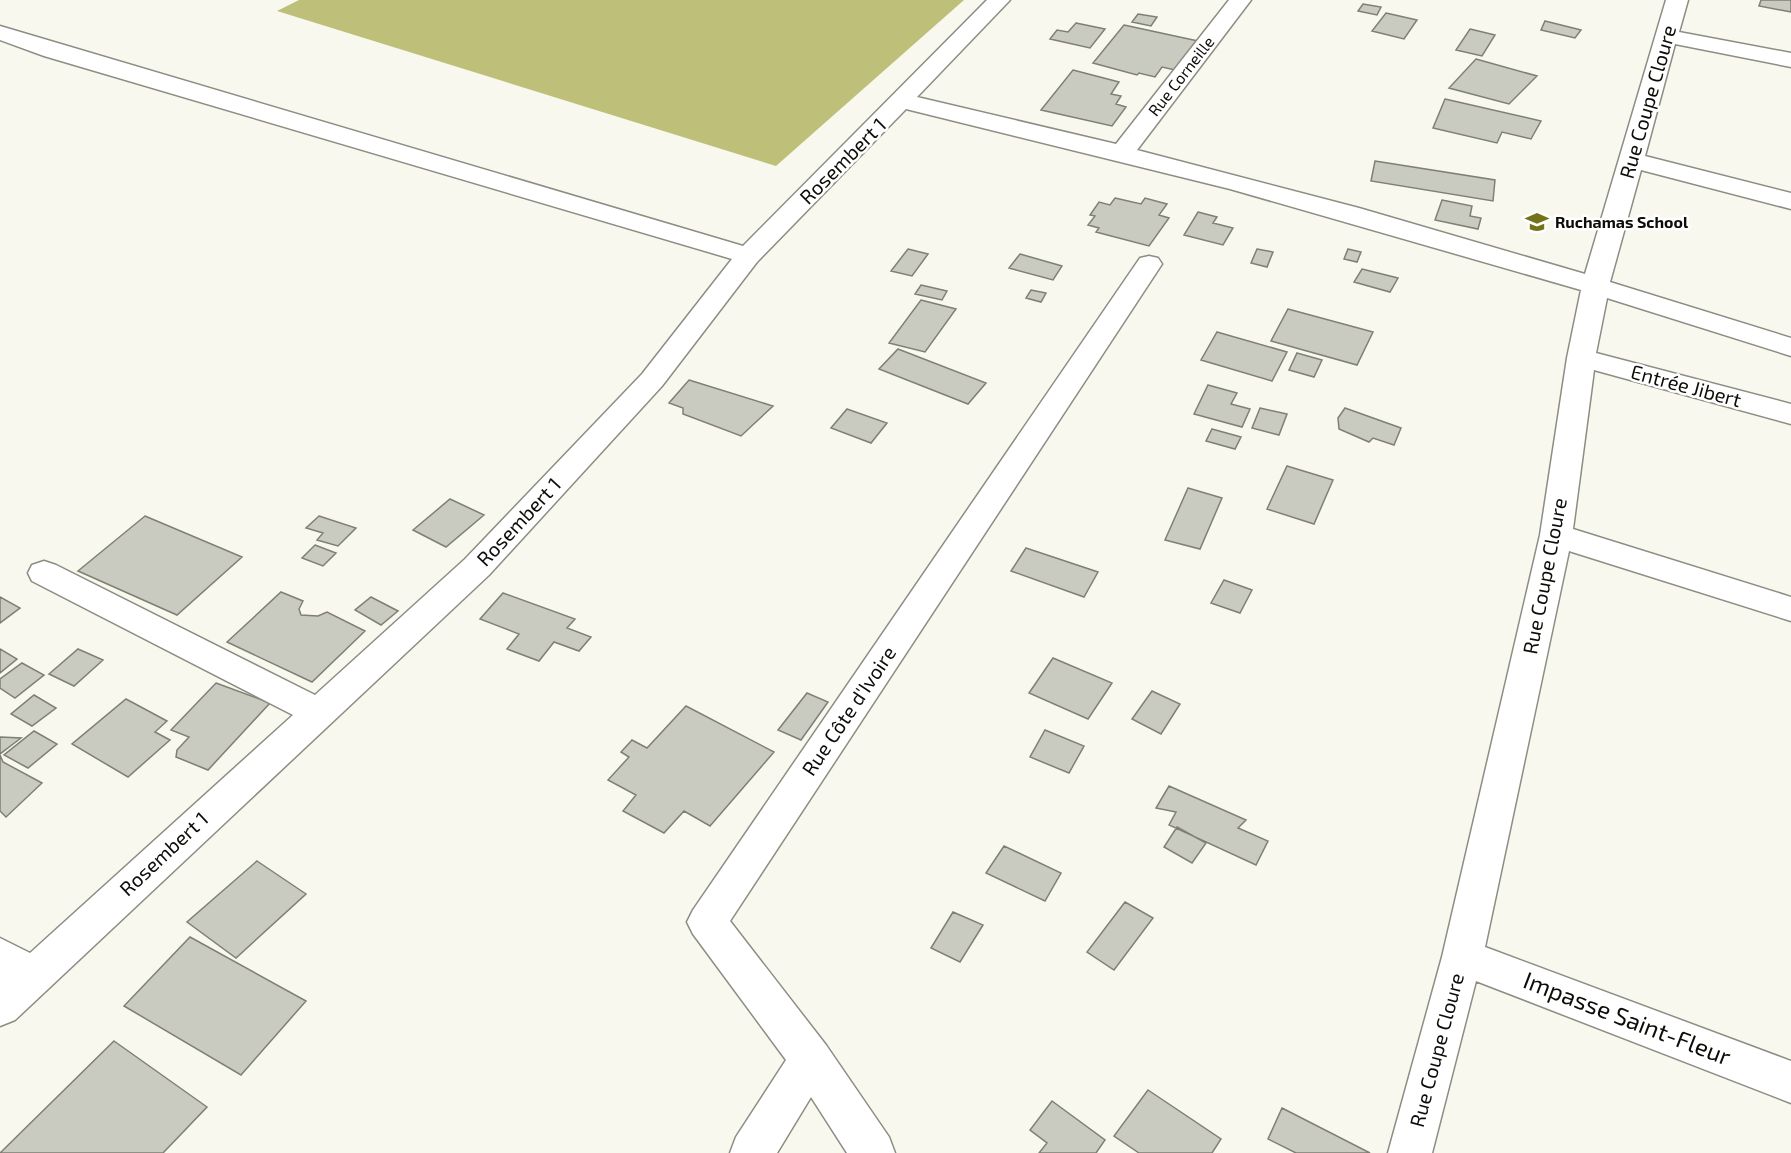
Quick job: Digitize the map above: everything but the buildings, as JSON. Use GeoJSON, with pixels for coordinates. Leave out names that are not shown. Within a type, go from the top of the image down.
{"type":"FeatureCollection","features":[{"type":"Feature","properties":{"kind":"street","name":"Rosembert 1"},"geometry":{"type":"LineString","coordinates":[[0,1007],[15,966],[318,712],[477,567],[652,380],[748,256],[903,101],[999,0]]}},
{"type":"Feature","properties":{"kind":"street","name":"Rue Corneille"},"geometry":{"type":"LineString","coordinates":[[1123,152],[1240,0]]}},
{"type":"Feature","properties":{"kind":"street","name":"Rue Coupe Cloure"},"geometry":{"type":"LineString","coordinates":[[1410,1153],[1462,957],[1556,535],[1581,358],[1596,284],[1677,0]]}},
{"type":"Feature","properties":{"kind":"street"},"geometry":{"type":"LineString","coordinates":[[0,33],[63,54],[748,256]]}},
{"type":"Feature","properties":{"kind":"street"},"geometry":{"type":"LineString","coordinates":[[1666,36],[1791,60]]}},
{"type":"Feature","properties":{"kind":"street"},"geometry":{"type":"LineString","coordinates":[[903,101],[1123,152],[1596,284],[1791,347]]}},
{"type":"Feature","properties":{"kind":"street"},"geometry":{"type":"LineString","coordinates":[[1632,160],[1791,201]]}},
{"type":"Feature","properties":{"kind":"street","name":"Rue Côte d'Ivoire"},"geometry":{"type":"LineString","coordinates":[[873,1153],[811,1059],[707,922],[1149,264]]}},
{"type":"Feature","properties":{"kind":"street","name":"Entrée Jibert"},"geometry":{"type":"LineString","coordinates":[[1581,358],[1791,414]]}},
{"type":"Feature","properties":{"kind":"street"},"geometry":{"type":"LineString","coordinates":[[1556,535],[1791,609]]}},
{"type":"Feature","properties":{"kind":"street"},"geometry":{"type":"LineString","coordinates":[[44,573],[318,712]]}},
{"type":"Feature","properties":{"kind":"street","name":"Impasse Saint-Fleur"},"geometry":{"type":"LineString","coordinates":[[1462,957],[1791,1082]]}},
{"type":"Feature","properties":{"kind":"street"},"geometry":{"type":"LineString","coordinates":[[752,1153],[811,1059]]}},
{"type":"Feature","properties":{"kind":"green space"},"geometry":{"type":"Polygon","coordinates":[[[299,0],[964,0],[776,166],[277,11],[299,0]]]}},
{"type":"Feature","properties":{"kind":"place","name":"Ruchamas School"},"geometry":{"type":"Point","coordinates":[1537,222]}}]}
